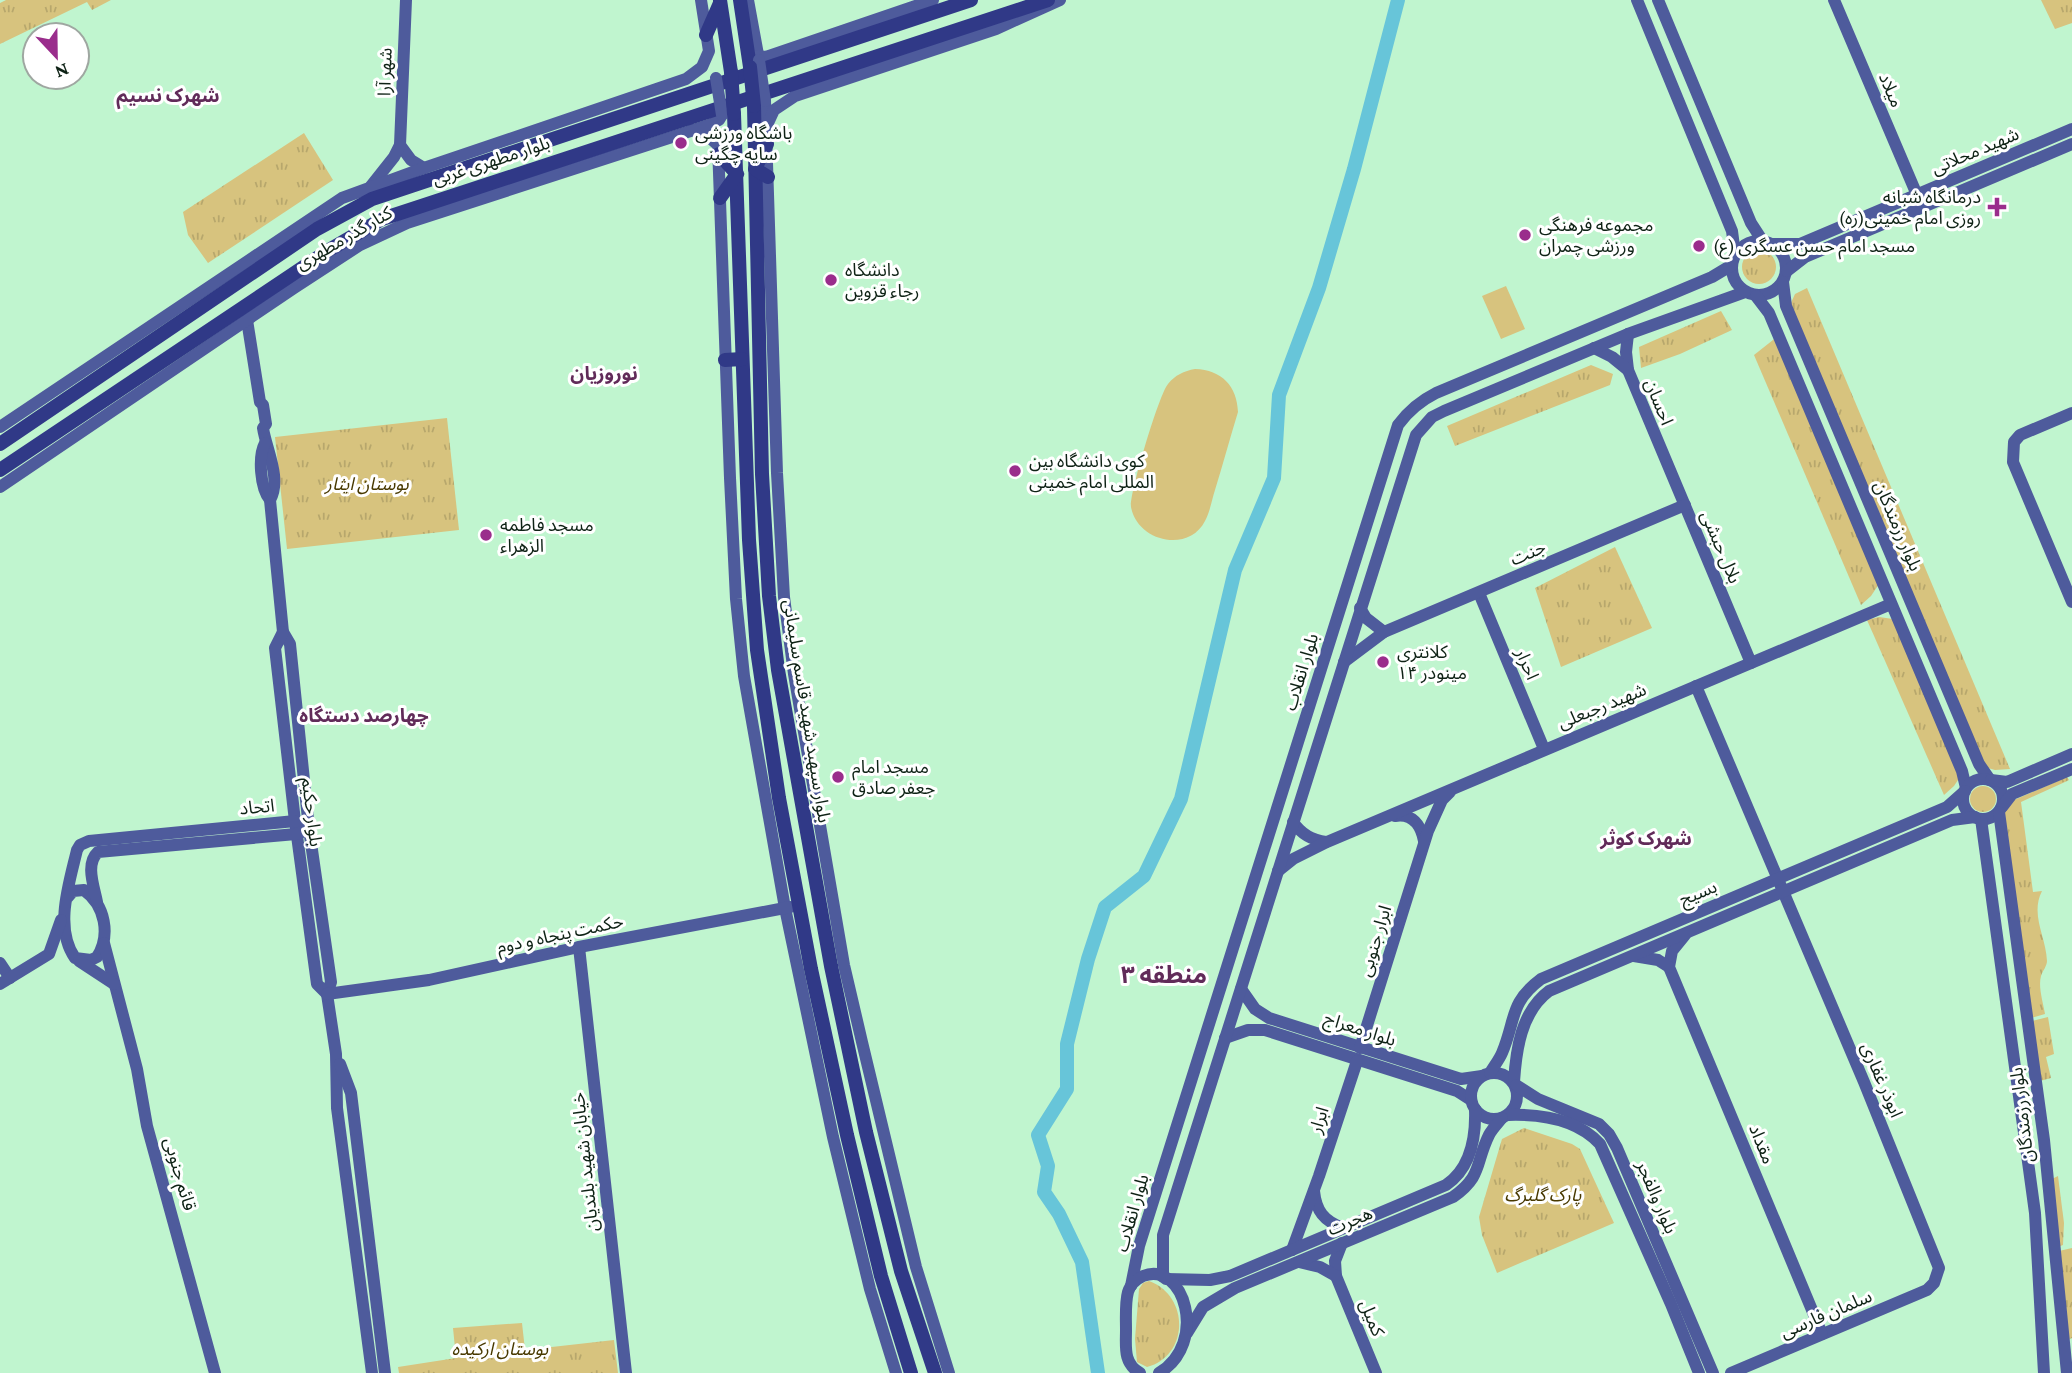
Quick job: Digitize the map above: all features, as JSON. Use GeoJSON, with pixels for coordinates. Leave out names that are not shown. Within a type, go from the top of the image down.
{"type":"FeatureCollection","features":[{"type":"Feature","properties":{"kind":"main road","name":"شهر آرا"},"geometry":{"type":"LineString","coordinates":[[400,145],[406,0]]}},
{"type":"Feature","properties":{"kind":"main road","name":"کنار گذر مطهری"},"geometry":{"type":"LineString","coordinates":[[0,428],[325,207],[370,186],[686,79],[702,67],[709,51],[701,0]]}},
{"type":"Feature","properties":{"kind":"main road"},"geometry":{"type":"LineString","coordinates":[[756,61],[933,0]]}},
{"type":"Feature","properties":{"kind":"main road","name":"بلوار مطهری غربی"},"geometry":{"type":"LineString","coordinates":[[0,444],[317,229],[372,199],[971,0]]}},
{"type":"Feature","properties":{"kind":"main road","name":"بلوار مطهری غربی"},"geometry":{"type":"LineString","coordinates":[[0,470],[304,267],[382,219],[1048,0]]}},
{"type":"Feature","properties":{"kind":"main road"},"geometry":{"type":"LineString","coordinates":[[767,126],[774,110],[795,96],[996,29],[1060,0]]}},
{"type":"Feature","properties":{"kind":"main road"},"geometry":{"type":"LineString","coordinates":[[1637,0],[1732,231],[1732,276],[1737,285],[1751,294],[1767,295],[1776,290],[1785,276],[1786,260],[1781,251],[1768,242],[1751,223],[1658,0]]}},
{"type":"Feature","properties":{"kind":"main road","name":"میلاد"},"geometry":{"type":"LineString","coordinates":[[1834,0],[1917,195]]}},
{"type":"Feature","properties":{"kind":"main road"},"geometry":{"type":"LineString","coordinates":[[706,34],[719,1]]}},
{"type":"Feature","properties":{"kind":"main road","name":"بلوار سپهبد شهید قاسم سلیمانی"},"geometry":{"type":"LineString","coordinates":[[719,1],[731,72],[728,114],[737,174],[749,540],[757,650],[784,822],[792,907],[881,1276],[902,1346],[905,1371]]}},
{"type":"Feature","properties":{"kind":"main road","name":"بلوار سپهبد شهید قاسم سلیمانی"},"geometry":{"type":"LineString","coordinates":[[746,2],[760,103],[755,169],[762,474],[769,596],[778,670],[805,819],[882,1162],[901,1271],[932,1366]]}},
{"type":"Feature","properties":{"kind":"main road"},"geometry":{"type":"LineString","coordinates":[[686,79],[708,72],[716,78],[728,114]]}},
{"type":"Feature","properties":{"kind":"main road"},"geometry":{"type":"LineString","coordinates":[[760,103],[767,126],[777,473],[784,597],[830,922]]}},
{"type":"Feature","properties":{"kind":"main road","name":"کنار گذر مطهری"},"geometry":{"type":"LineString","coordinates":[[0,487],[369,240],[407,223],[714,124],[728,114]]}},
{"type":"Feature","properties":{"kind":"main road","name":"شهید محلاتی"},"geometry":{"type":"LineString","coordinates":[[1768,242],[1800,244],[2072,129]]}},
{"type":"Feature","properties":{"kind":"main road"},"geometry":{"type":"LineString","coordinates":[[691,130],[704,132],[718,145],[725,385],[736,598],[744,677],[792,907],[833,1138],[866,1276],[905,1371],[918,1358],[932,1366]]}},
{"type":"Feature","properties":{"kind":"main road"},"geometry":{"type":"LineString","coordinates":[[767,144],[755,169],[768,177]]}},
{"type":"Feature","properties":{"kind":"main road","name":"شهید محلاتی"},"geometry":{"type":"LineString","coordinates":[[1785,276],[1805,257],[2072,144]]}},
{"type":"Feature","properties":{"kind":"main road"},"geometry":{"type":"LineString","coordinates":[[370,186],[394,157],[400,145],[411,160],[424,168]]}},
{"type":"Feature","properties":{"kind":"main road"},"geometry":{"type":"LineString","coordinates":[[719,154],[737,174],[720,198]]}},
{"type":"Feature","properties":{"kind":"main road"},"geometry":{"type":"LineString","coordinates":[[1733,260],[1742,246],[1752,241],[1768,242]]}},
{"type":"Feature","properties":{"kind":"main road","name":"بلوار انقلاب"},"geometry":{"type":"LineString","coordinates":[[1129,1367],[1126,1324],[1128,1291],[1139,1246],[1398,425],[1422,400],[1712,277],[1733,260]]}},
{"type":"Feature","properties":{"kind":"main road"},"geometry":{"type":"LineString","coordinates":[[295,288],[304,267]]}},
{"type":"Feature","properties":{"kind":"main road","name":"بلوار رزمندگان"},"geometry":{"type":"LineString","coordinates":[[1785,276],[1786,306],[1979,764],[1991,780]]}},
{"type":"Feature","properties":{"kind":"main road","name":"بلوار انقلاب"},"geometry":{"type":"LineString","coordinates":[[1165,1278],[1163,1236],[1411,447],[1423,425],[1444,411],[1628,334],[1751,294]]}},
{"type":"Feature","properties":{"kind":"main road","name":"بلوار رزمندگان"},"geometry":{"type":"LineString","coordinates":[[1751,294],[1769,313],[1962,771],[1966,790]]}},
{"type":"Feature","properties":{"kind":"main road","name":"بلوار حکیم"},"geometry":{"type":"LineString","coordinates":[[247,320],[260,402],[257,406],[259,424],[263,428],[265,443],[270,450],[274,492],[270,500],[283,632],[290,644],[309,829],[331,982],[327,995],[336,1054],[337,1108],[372,1373]]}},
{"type":"Feature","properties":{"kind":"main road"},"geometry":{"type":"LineString","coordinates":[[142,348],[156,321]]}},
{"type":"Feature","properties":{"kind":"main road","name":"احسان"},"geometry":{"type":"LineString","coordinates":[[1628,334],[1628,370],[1659,446]]}},
{"type":"Feature","properties":{"kind":"main road"},"geometry":{"type":"LineString","coordinates":[[1560,341],[1567,359]]}},
{"type":"Feature","properties":{"kind":"main road","name":"احسان"},"geometry":{"type":"LineString","coordinates":[[1594,348],[1612,357],[1628,370]]}},
{"type":"Feature","properties":{"kind":"main road"},"geometry":{"type":"LineString","coordinates":[[725,360],[742,359]]}},
{"type":"Feature","properties":{"kind":"main road"},"geometry":{"type":"LineString","coordinates":[[142,375],[174,369]]}},
{"type":"Feature","properties":{"kind":"main road"},"geometry":{"type":"LineString","coordinates":[[2072,413],[2020,435],[2014,442],[2013,462],[2072,602]]}},
{"type":"Feature","properties":{"kind":"main road"},"geometry":{"type":"LineString","coordinates":[[45,414],[48,427],[58,432]]}},
{"type":"Feature","properties":{"kind":"main road"},"geometry":{"type":"LineString","coordinates":[[20,431],[31,437],[32,449]]}},
{"type":"Feature","properties":{"kind":"main road","name":"بلال حبشی"},"geometry":{"type":"LineString","coordinates":[[1659,446],[1751,663]]}},
{"type":"Feature","properties":{"kind":"main road","name":"جنت"},"geometry":{"type":"LineString","coordinates":[[1343,662],[1384,632],[1685,505]]}},
{"type":"Feature","properties":{"kind":"main road"},"geometry":{"type":"LineString","coordinates":[[732,527],[749,540],[734,551]]}},
{"type":"Feature","properties":{"kind":"main road","name":"احرار"},"geometry":{"type":"LineString","coordinates":[[1479,593],[1544,749]]}},
{"type":"Feature","properties":{"kind":"main road","name":"شهید رجبعلی"},"geometry":{"type":"LineString","coordinates":[[1278,871],[1293,859],[1327,842],[1891,604]]}},
{"type":"Feature","properties":{"kind":"main road"},"geometry":{"type":"LineString","coordinates":[[1360,608],[1366,618],[1384,632]]}},
{"type":"Feature","properties":{"kind":"main road","name":"بلوار حکیم"},"geometry":{"type":"LineString","coordinates":[[283,632],[275,649],[296,835],[317,984],[327,995]]}},
{"type":"Feature","properties":{"kind":"main road"},"geometry":{"type":"LineString","coordinates":[[744,677],[757,650]]}},
{"type":"Feature","properties":{"kind":"main road"},"geometry":{"type":"LineString","coordinates":[[1696,686],[1777,879]]}},
{"type":"Feature","properties":{"kind":"main road"},"geometry":{"type":"LineString","coordinates":[[795,766],[806,752]]}},
{"type":"Feature","properties":{"kind":"main road"},"geometry":{"type":"LineString","coordinates":[[2072,754],[2007,782],[1977,780],[1966,790],[1964,806],[1978,818],[1994,816],[2012,794],[2072,769]]}},
{"type":"Feature","properties":{"kind":"main road"},"geometry":{"type":"LineString","coordinates":[[1991,780],[2002,792],[2000,809]]}},
{"type":"Feature","properties":{"kind":"main road","name":"ابرار جنوبی"},"geometry":{"type":"LineString","coordinates":[[1360,1048],[1428,831],[1441,800],[1455,788]]}},
{"type":"Feature","properties":{"kind":"main road","name":"بسیج"},"geometry":{"type":"LineString","coordinates":[[1486,1074],[1502,1053],[1517,1005],[1541,979],[1947,807],[1966,790]]}},
{"type":"Feature","properties":{"kind":"main road"},"geometry":{"type":"LineString","coordinates":[[779,797],[789,800],[800,792]]}},
{"type":"Feature","properties":{"kind":"main road","name":"بلوار رزمندگان"},"geometry":{"type":"LineString","coordinates":[[2000,809],[2044,1140],[2067,1373]]}},
{"type":"Feature","properties":{"kind":"main road"},"geometry":{"type":"LineString","coordinates":[[1388,816],[1405,814],[1414,820],[1422,831],[1425,845]]}},
{"type":"Feature","properties":{"kind":"main road"},"geometry":{"type":"LineString","coordinates":[[784,822],[792,816],[805,819]]}},
{"type":"Feature","properties":{"kind":"main road","name":"بلوار رزمندگان"},"geometry":{"type":"LineString","coordinates":[[1978,818],[2035,1213],[2044,1373]]}},
{"type":"Feature","properties":{"kind":"main road","name":"بسیج"},"geometry":{"type":"LineString","coordinates":[[1515,1084],[1515,1057],[1527,1017],[1540,998],[1549,991],[1952,820],[1978,818]]}},
{"type":"Feature","properties":{"kind":"main road","name":"اتحاد"},"geometry":{"type":"LineString","coordinates":[[65,905],[76,850],[89,841],[295,821],[309,829]]}},
{"type":"Feature","properties":{"kind":"main road"},"geometry":{"type":"LineString","coordinates":[[1293,822],[1304,834],[1327,842]]}},
{"type":"Feature","properties":{"kind":"main road","name":"اتحاد"},"geometry":{"type":"LineString","coordinates":[[97,902],[91,865],[92,857],[98,852],[296,835],[309,829]]}},
{"type":"Feature","properties":{"kind":"main road","name":"ابوذر غفاری"},"geometry":{"type":"LineString","coordinates":[[1777,879],[1938,1260],[1939,1268],[1934,1283]]}},
{"type":"Feature","properties":{"kind":"main road"},"geometry":{"type":"LineString","coordinates":[[49,954],[65,905],[74,891],[84,890],[97,902]]}},
{"type":"Feature","properties":{"kind":"main road","name":"قائم جنوبی"},"geometry":{"type":"LineString","coordinates":[[97,902],[147,1125],[215,1373]]}},
{"type":"Feature","properties":{"kind":"main road"},"geometry":{"type":"LineString","coordinates":[[65,905],[67,943],[76,958],[114,984]]}},
{"type":"Feature","properties":{"kind":"main road","name":"حکمت پنجاه و دوم"},"geometry":{"type":"LineString","coordinates":[[327,995],[429,980],[579,947],[792,907]]}},
{"type":"Feature","properties":{"kind":"main road"},"geometry":{"type":"LineString","coordinates":[[1632,956],[1658,960],[1669,967],[1672,951],[1687,932]]}},
{"type":"Feature","properties":{"kind":"main road"},"geometry":{"type":"LineString","coordinates":[[0,963],[5,981],[49,954],[91,960],[97,957],[104,942]]}},
{"type":"Feature","properties":{"kind":"main road","name":"خیابان شهید بلندیان"},"geometry":{"type":"LineString","coordinates":[[579,947],[626,1373]]}},
{"type":"Feature","properties":{"kind":"main road","name":"مقداد"},"geometry":{"type":"LineString","coordinates":[[1669,967],[1822,1334]]}},
{"type":"Feature","properties":{"kind":"main road","name":"بلوار معراج"},"geometry":{"type":"LineString","coordinates":[[1241,989],[1267,1024],[1357,1061],[1457,1091],[1473,1104]]}},
{"type":"Feature","properties":{"kind":"main road","name":"بلوار معراج"},"geometry":{"type":"LineString","coordinates":[[1225,1038],[1267,1024],[1360,1048],[1461,1079],[1486,1074]]}},
{"type":"Feature","properties":{"kind":"main road","name":"بلوار حکیم"},"geometry":{"type":"LineString","coordinates":[[336,1054],[351,1093],[385,1373]]}},
{"type":"Feature","properties":{"kind":"main road","name":"ابرار"},"geometry":{"type":"LineString","coordinates":[[1295,1256],[1357,1061]]}},
{"type":"Feature","properties":{"kind":"main road"},"geometry":{"type":"LineString","coordinates":[[1499,1072],[1515,1084],[1518,1096],[1515,1107],[1505,1116],[1487,1118],[1473,1104],[1471,1091],[1475,1083],[1486,1074],[1499,1072]]}},
{"type":"Feature","properties":{"kind":"main road","name":"بلوار والفجر"},"geometry":{"type":"LineString","coordinates":[[1515,1084],[1538,1099],[1599,1124],[1609,1134],[1713,1373]]}},
{"type":"Feature","properties":{"kind":"main road","name":"هجرت"},"geometry":{"type":"LineString","coordinates":[[1164,1371],[1184,1345],[1187,1333],[1203,1307],[1217,1297],[1343,1228],[1450,1191],[1466,1163],[1476,1131],[1473,1104]]}},
{"type":"Feature","properties":{"kind":"main road","name":"بلوار والفجر"},"geometry":{"type":"LineString","coordinates":[[1505,1116],[1530,1114],[1571,1124],[1584,1129],[1600,1143],[1699,1373]]}},
{"type":"Feature","properties":{"kind":"main road","name":"هجرت"},"geometry":{"type":"LineString","coordinates":[[1131,1286],[1146,1275],[1210,1280],[1220,1278],[1342,1243],[1472,1180],[1479,1168],[1489,1135],[1505,1116]]}},
{"type":"Feature","properties":{"kind":"main road"},"geometry":{"type":"LineString","coordinates":[[882,1162],[949,1373]]}},
{"type":"Feature","properties":{"kind":"main road"},"geometry":{"type":"LineString","coordinates":[[1314,1190],[1315,1203],[1321,1215],[1343,1228]]}},
{"type":"Feature","properties":{"kind":"main road"},"geometry":{"type":"LineString","coordinates":[[1335,1276],[1335,1261],[1342,1243]]}},
{"type":"Feature","properties":{"kind":"main road"},"geometry":{"type":"LineString","coordinates":[[1295,1256],[1321,1266],[1335,1276]]}},
{"type":"Feature","properties":{"kind":"main road","name":"کمیل"},"geometry":{"type":"LineString","coordinates":[[1335,1276],[1376,1373]]}},
{"type":"Feature","properties":{"kind":"main road"},"geometry":{"type":"LineString","coordinates":[[1165,1278],[1181,1295],[1186,1307],[1187,1333]]}},
{"type":"Feature","properties":{"kind":"main road","name":"سلمان فارسی"},"geometry":{"type":"LineString","coordinates":[[1731,1373],[1927,1290],[1934,1283]]}},
{"type":"Feature","properties":{"kind":"main road"},"geometry":{"type":"LineString","coordinates":[[902,1346],[915,1348],[923,1338]]}},
{"type":"Feature","properties":{"kind":"main road"},"geometry":{"type":"LineString","coordinates":[[1129,1367],[1140,1373]]}},
{"type":"Feature","properties":{"kind":"green space"},"geometry":{"type":"Polygon","coordinates":[[[6,0],[111,0],[92,10],[87,2],[48,21],[21,21],[21,34],[0,44],[0,3],[6,0]]]}},
{"type":"Feature","properties":{"kind":"green space"},"geometry":{"type":"Polygon","coordinates":[[[2041,0],[2072,0],[2072,23],[2055,29],[2041,0]]]}},
{"type":"Feature","properties":{"kind":"green space"},"geometry":{"type":"Polygon","coordinates":[[[304,133],[333,180],[208,263],[188,235],[183,212],[304,133]]]}},
{"type":"Feature","properties":{"kind":"green space"},"geometry":{"type":"Polygon","coordinates":[[[1759,250],[1771,255],[1776,267],[1771,279],[1759,284],[1747,279],[1742,267],[1747,255],[1759,250]]]}},
{"type":"Feature","properties":{"kind":"green space"},"geometry":{"type":"Polygon","coordinates":[[[1506,286],[1525,329],[1501,339],[1482,296],[1506,286]]]}},
{"type":"Feature","properties":{"kind":"green space"},"geometry":{"type":"Polygon","coordinates":[[[1807,288],[2010,769],[1995,770],[1981,766],[1790,305],[1795,294],[1807,288]]]}},
{"type":"Feature","properties":{"kind":"green space"},"geometry":{"type":"Polygon","coordinates":[[[1721,311],[1732,330],[1680,354],[1641,368],[1639,347],[1721,311]]]}},
{"type":"Feature","properties":{"kind":"green space"},"geometry":{"type":"Polygon","coordinates":[[[1778,336],[1881,581],[1861,605],[1754,355],[1778,336]]]}},
{"type":"Feature","properties":{"kind":"green space"},"geometry":{"type":"Polygon","coordinates":[[[1591,365],[1613,374],[1610,385],[1455,446],[1447,426],[1591,365]]]}},
{"type":"Feature","properties":{"kind":"green space"},"geometry":{"type":"Polygon","coordinates":[[[1195,369],[1213,372],[1226,381],[1235,394],[1238,412],[1205,521],[1187,538],[1164,539],[1153,535],[1135,519],[1131,507],[1132,499],[1145,445],[1164,392],[1177,376],[1195,369]]]}},
{"type":"Feature","properties":{"kind":"green space","name":"بوستان ایثار"},"geometry":{"type":"Polygon","coordinates":[[[447,418],[459,530],[287,549],[275,437],[447,418]]]}},
{"type":"Feature","properties":{"kind":"green space"},"geometry":{"type":"Polygon","coordinates":[[[1615,547],[1652,628],[1561,667],[1535,588],[1615,547]]]}},
{"type":"Feature","properties":{"kind":"green space"},"geometry":{"type":"Polygon","coordinates":[[[1879,617],[1893,619],[1962,774],[1944,795],[1867,620],[1879,617]]]}},
{"type":"Feature","properties":{"kind":"green space"},"geometry":{"type":"Polygon","coordinates":[[[2067,777],[2069,780],[2021,802],[2033,892],[2042,891],[2038,917],[2047,961],[2040,980],[2045,1014],[2031,1018],[2004,813],[2014,800],[2067,777]]]}},
{"type":"Feature","properties":{"kind":"green space"},"geometry":{"type":"Polygon","coordinates":[[[1983,786],[1992,790],[1996,799],[1992,808],[1983,812],[1974,808],[1970,799],[1974,790],[1983,786]]]}},
{"type":"Feature","properties":{"kind":"green space"},"geometry":{"type":"Polygon","coordinates":[[[2048,1017],[2054,1054],[2046,1057],[2051,1078],[2040,1081],[2032,1021],[2048,1017]]]}},
{"type":"Feature","properties":{"kind":"green space","name":"پارک گلبرگ"},"geometry":{"type":"Polygon","coordinates":[[[1524,1128],[1580,1149],[1614,1223],[1497,1273],[1482,1235],[1479,1217],[1502,1139],[1524,1128]]]}},
{"type":"Feature","properties":{"kind":"green space"},"geometry":{"type":"Polygon","coordinates":[[[2058,1176],[2064,1223],[2063,1245],[2058,1247],[2052,1179],[2058,1176]]]}},
{"type":"Feature","properties":{"kind":"green space"},"geometry":{"type":"Polygon","coordinates":[[[2072,1248],[2072,1338],[2068,1340],[2059,1251],[2072,1248]]]}},
{"type":"Feature","properties":{"kind":"green space"},"geometry":{"type":"Polygon","coordinates":[[[1149,1281],[1172,1299],[1179,1325],[1177,1339],[1171,1351],[1161,1361],[1147,1367],[1137,1362],[1135,1339],[1139,1289],[1143,1283],[1149,1281]]]}},
{"type":"Feature","properties":{"kind":"green space","name":"بوستان ارکیده"},"geometry":{"type":"Polygon","coordinates":[[[522,1323],[525,1350],[614,1340],[618,1373],[399,1373],[398,1367],[456,1358],[453,1328],[522,1323]]]}},
{"type":"Feature","properties":{"kind":"waterway"},"geometry":{"type":"LineString","coordinates":[[1098,1373],[1082,1262],[1059,1214],[1044,1192],[1048,1166],[1038,1135],[1067,1089],[1067,1044],[1088,959],[1105,907],[1144,876],[1181,799],[1235,570],[1274,478],[1279,395],[1319,288],[1354,169],[1398,0]]}},
{"type":"Feature","properties":{"kind":"place","name":"باشگاه ورزشى سايه چگينى"},"geometry":{"type":"Point","coordinates":[681,143]}},
{"type":"Feature","properties":{"kind":"place","name":"درمانگاه شبانه روزی امام خمینی(ره)"},"geometry":{"type":"Point","coordinates":[1997,207]}},
{"type":"Feature","properties":{"kind":"place","name":"مجموعه فرهنگی ورزشی چمران"},"geometry":{"type":"Point","coordinates":[1525,235]}},
{"type":"Feature","properties":{"kind":"place","name":"مسجد امام حسن عسگری (ع)"},"geometry":{"type":"Point","coordinates":[1699,246]}},
{"type":"Feature","properties":{"kind":"place","name":"دانشگاه رجاء قزوین"},"geometry":{"type":"Point","coordinates":[831,280]}},
{"type":"Feature","properties":{"kind":"place","name":"کوی دانشگاه بین المللی امام خمینی"},"geometry":{"type":"Point","coordinates":[1015,471]}},
{"type":"Feature","properties":{"kind":"place","name":"مسجد فاطمه الزهراء"},"geometry":{"type":"Point","coordinates":[486,535]}},
{"type":"Feature","properties":{"kind":"place","name":"کلانتری ۱۴ مینودر"},"geometry":{"type":"Point","coordinates":[1383,662]}},
{"type":"Feature","properties":{"kind":"place","name":"مسجد امام جعفر صادق"},"geometry":{"type":"Point","coordinates":[838,777]}},
{"type":"Feature","properties":{"kind":"district","name":"شهرک نسیم"},"geometry":{"type":"Point","coordinates":[168,95]}},
{"type":"Feature","properties":{"kind":"district","name":"نوروزیان"},"geometry":{"type":"Point","coordinates":[604,373]}},
{"type":"Feature","properties":{"kind":"district","name":"چهارصد دستگاه"},"geometry":{"type":"Point","coordinates":[364,715]}},
{"type":"Feature","properties":{"kind":"district","name":"شهرک کوثر"},"geometry":{"type":"Point","coordinates":[1646,838]}},
{"type":"Feature","properties":{"kind":"district","name":"منطقه ۳"},"geometry":{"type":"Point","coordinates":[1164,974]}}]}
